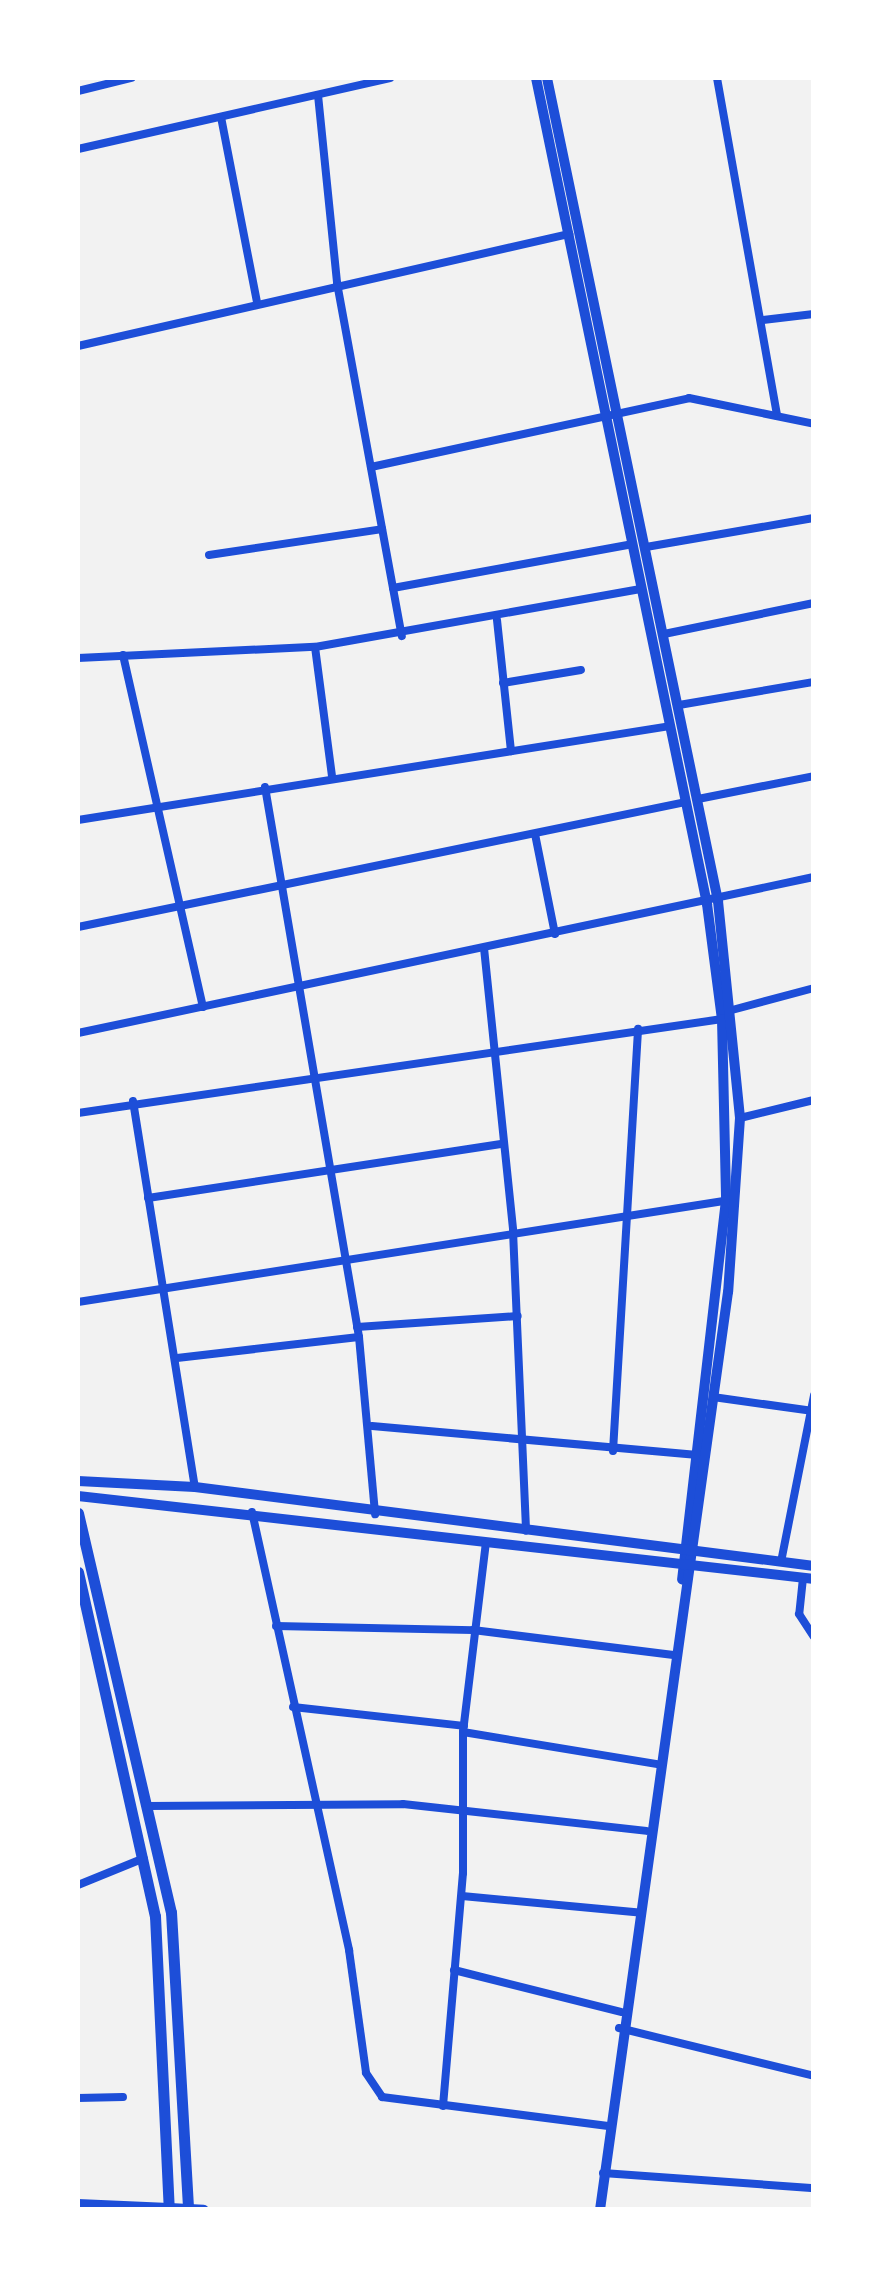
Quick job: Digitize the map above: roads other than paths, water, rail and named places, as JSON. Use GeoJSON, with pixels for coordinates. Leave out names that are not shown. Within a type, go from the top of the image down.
{"type":"FeatureCollection","features":[{"type":"Feature","properties":{"kind":"highway"},"geometry":{"type":"LineString","coordinates":[[78,1513],[148,1806],[178,1967],[188,2208]]}},
{"type":"Feature","properties":{"kind":"highway"},"geometry":{"type":"LineString","coordinates":[[78,1572],[144,1858],[166,2034],[169,2209],[203,2210]]}},
{"type":"Feature","properties":{"kind":"main road"},"geometry":{"type":"LineString","coordinates":[[536,78],[611,414],[646,547],[679,704],[692,800],[732,1010],[740,1118],[714,1398],[687,1550]]}},
{"type":"Feature","properties":{"kind":"main road"},"geometry":{"type":"LineString","coordinates":[[547,78],[632,544],[670,726],[692,800]]}},
{"type":"Feature","properties":{"kind":"main road"},"geometry":{"type":"LineString","coordinates":[[600,2210],[621,2012],[686,1564],[695,1455],[731,1199],[712,902]]}},
{"type":"Feature","properties":{"kind":"main road"},"geometry":{"type":"LineString","coordinates":[[78,1482],[195,1487],[375,1514],[814,1566]]}},
{"type":"Feature","properties":{"kind":"main road"},"geometry":{"type":"LineString","coordinates":[[78,1496],[252,1512],[808,1579]]}},
{"type":"Feature","properties":{"kind":"main road"},"geometry":{"type":"LineString","coordinates":[[78,2204],[169,2209]]}},
{"type":"Feature","properties":{"kind":"street"},"geometry":{"type":"LineString","coordinates":[[78,91],[130,78]]}},
{"type":"Feature","properties":{"kind":"street"},"geometry":{"type":"LineString","coordinates":[[78,149],[385,78]]}},
{"type":"Feature","properties":{"kind":"street"},"geometry":{"type":"LineString","coordinates":[[717,78],[777,416]]}},
{"type":"Feature","properties":{"kind":"street"},"geometry":{"type":"LineString","coordinates":[[318,95],[337,283],[402,636]]}},
{"type":"Feature","properties":{"kind":"street"},"geometry":{"type":"LineString","coordinates":[[221,117],[257,302]]}},
{"type":"Feature","properties":{"kind":"street"},"geometry":{"type":"LineString","coordinates":[[78,346],[337,283],[569,234]]}},
{"type":"Feature","properties":{"kind":"street"},"geometry":{"type":"LineString","coordinates":[[763,320],[814,314]]}},
{"type":"Feature","properties":{"kind":"street"},"geometry":{"type":"LineString","coordinates":[[371,467],[688,398],[814,424]]}},
{"type":"Feature","properties":{"kind":"street"},"geometry":{"type":"LineString","coordinates":[[646,547],[814,518]]}},
{"type":"Feature","properties":{"kind":"street"},"geometry":{"type":"LineString","coordinates":[[209,555],[382,529]]}},
{"type":"Feature","properties":{"kind":"street"},"geometry":{"type":"LineString","coordinates":[[393,588],[632,544]]}},
{"type":"Feature","properties":{"kind":"street"},"geometry":{"type":"LineString","coordinates":[[78,658],[316,647],[496,620],[642,589]]}},
{"type":"Feature","properties":{"kind":"street"},"geometry":{"type":"LineString","coordinates":[[664,634],[814,603]]}},
{"type":"Feature","properties":{"kind":"street"},"geometry":{"type":"LineString","coordinates":[[496,620],[511,750]]}},
{"type":"Feature","properties":{"kind":"street"},"geometry":{"type":"LineString","coordinates":[[316,647],[332,776]]}},
{"type":"Feature","properties":{"kind":"street"},"geometry":{"type":"LineString","coordinates":[[123,655],[154,806],[203,1007]]}},
{"type":"Feature","properties":{"kind":"street"},"geometry":{"type":"LineString","coordinates":[[503,684],[580,670]]}},
{"type":"Feature","properties":{"kind":"street"},"geometry":{"type":"LineString","coordinates":[[679,704],[814,682]]}},
{"type":"Feature","properties":{"kind":"street"},"geometry":{"type":"LineString","coordinates":[[78,820],[332,776],[670,726]]}},
{"type":"Feature","properties":{"kind":"street"},"geometry":{"type":"LineString","coordinates":[[78,927],[179,910],[814,776]]}},
{"type":"Feature","properties":{"kind":"street"},"geometry":{"type":"LineString","coordinates":[[266,788],[310,1073],[358,1332],[372,1426],[375,1514]]}},
{"type":"Feature","properties":{"kind":"street"},"geometry":{"type":"LineString","coordinates":[[535,834],[554,934]]}},
{"type":"Feature","properties":{"kind":"street"},"geometry":{"type":"LineString","coordinates":[[78,1033],[712,902],[814,877]]}},
{"type":"Feature","properties":{"kind":"street"},"geometry":{"type":"LineString","coordinates":[[484,948],[501,1144],[513,1231],[526,1531]]}},
{"type":"Feature","properties":{"kind":"street"},"geometry":{"type":"LineString","coordinates":[[732,1010],[814,988]]}},
{"type":"Feature","properties":{"kind":"street"},"geometry":{"type":"LineString","coordinates":[[78,1113],[491,1046],[722,1019]]}},
{"type":"Feature","properties":{"kind":"street"},"geometry":{"type":"LineString","coordinates":[[613,1451],[634,1213],[638,1029]]}},
{"type":"Feature","properties":{"kind":"street"},"geometry":{"type":"LineString","coordinates":[[740,1118],[814,1100]]}},
{"type":"Feature","properties":{"kind":"street"},"geometry":{"type":"LineString","coordinates":[[133,1102],[195,1487]]}},
{"type":"Feature","properties":{"kind":"street"},"geometry":{"type":"LineString","coordinates":[[148,1198],[328,1166],[501,1144]]}},
{"type":"Feature","properties":{"kind":"street"},"geometry":{"type":"LineString","coordinates":[[78,1302],[342,1255],[731,1199]]}},
{"type":"Feature","properties":{"kind":"street"},"geometry":{"type":"LineString","coordinates":[[177,1358],[358,1332],[518,1316]]}},
{"type":"Feature","properties":{"kind":"street"},"geometry":{"type":"LineString","coordinates":[[781,1562],[814,1395]]}},
{"type":"Feature","properties":{"kind":"street"},"geometry":{"type":"LineString","coordinates":[[714,1398],[813,1411]]}},
{"type":"Feature","properties":{"kind":"street"},"geometry":{"type":"LineString","coordinates":[[372,1426],[524,1445],[695,1455]]}},
{"type":"Feature","properties":{"kind":"street"},"geometry":{"type":"LineString","coordinates":[[252,1512],[313,1803],[349,1950],[366,2073],[382,2097],[608,2126]]}},
{"type":"Feature","properties":{"kind":"street"},"geometry":{"type":"LineString","coordinates":[[443,2106],[462,1896],[464,1729],[472,1630],[486,1542]]}},
{"type":"Feature","properties":{"kind":"street"},"geometry":{"type":"LineString","coordinates":[[808,1579],[799,1614],[814,1637]]}},
{"type":"Feature","properties":{"kind":"street"},"geometry":{"type":"LineString","coordinates":[[276,1626],[472,1630],[673,1655]]}},
{"type":"Feature","properties":{"kind":"street"},"geometry":{"type":"LineString","coordinates":[[293,1707],[464,1729],[657,1764]]}},
{"type":"Feature","properties":{"kind":"street"},"geometry":{"type":"LineString","coordinates":[[148,1806],[313,1803],[464,1810],[647,1831]]}},
{"type":"Feature","properties":{"kind":"street"},"geometry":{"type":"LineString","coordinates":[[78,1886],[144,1858]]}},
{"type":"Feature","properties":{"kind":"street"},"geometry":{"type":"LineString","coordinates":[[462,1896],[636,1912]]}},
{"type":"Feature","properties":{"kind":"street"},"geometry":{"type":"LineString","coordinates":[[454,1970],[621,2012]]}},
{"type":"Feature","properties":{"kind":"street"},"geometry":{"type":"LineString","coordinates":[[619,2028],[814,2076]]}},
{"type":"Feature","properties":{"kind":"street"},"geometry":{"type":"LineString","coordinates":[[78,2098],[123,2096]]}},
{"type":"Feature","properties":{"kind":"street"},"geometry":{"type":"LineString","coordinates":[[604,2173],[814,2188]]}}]}
